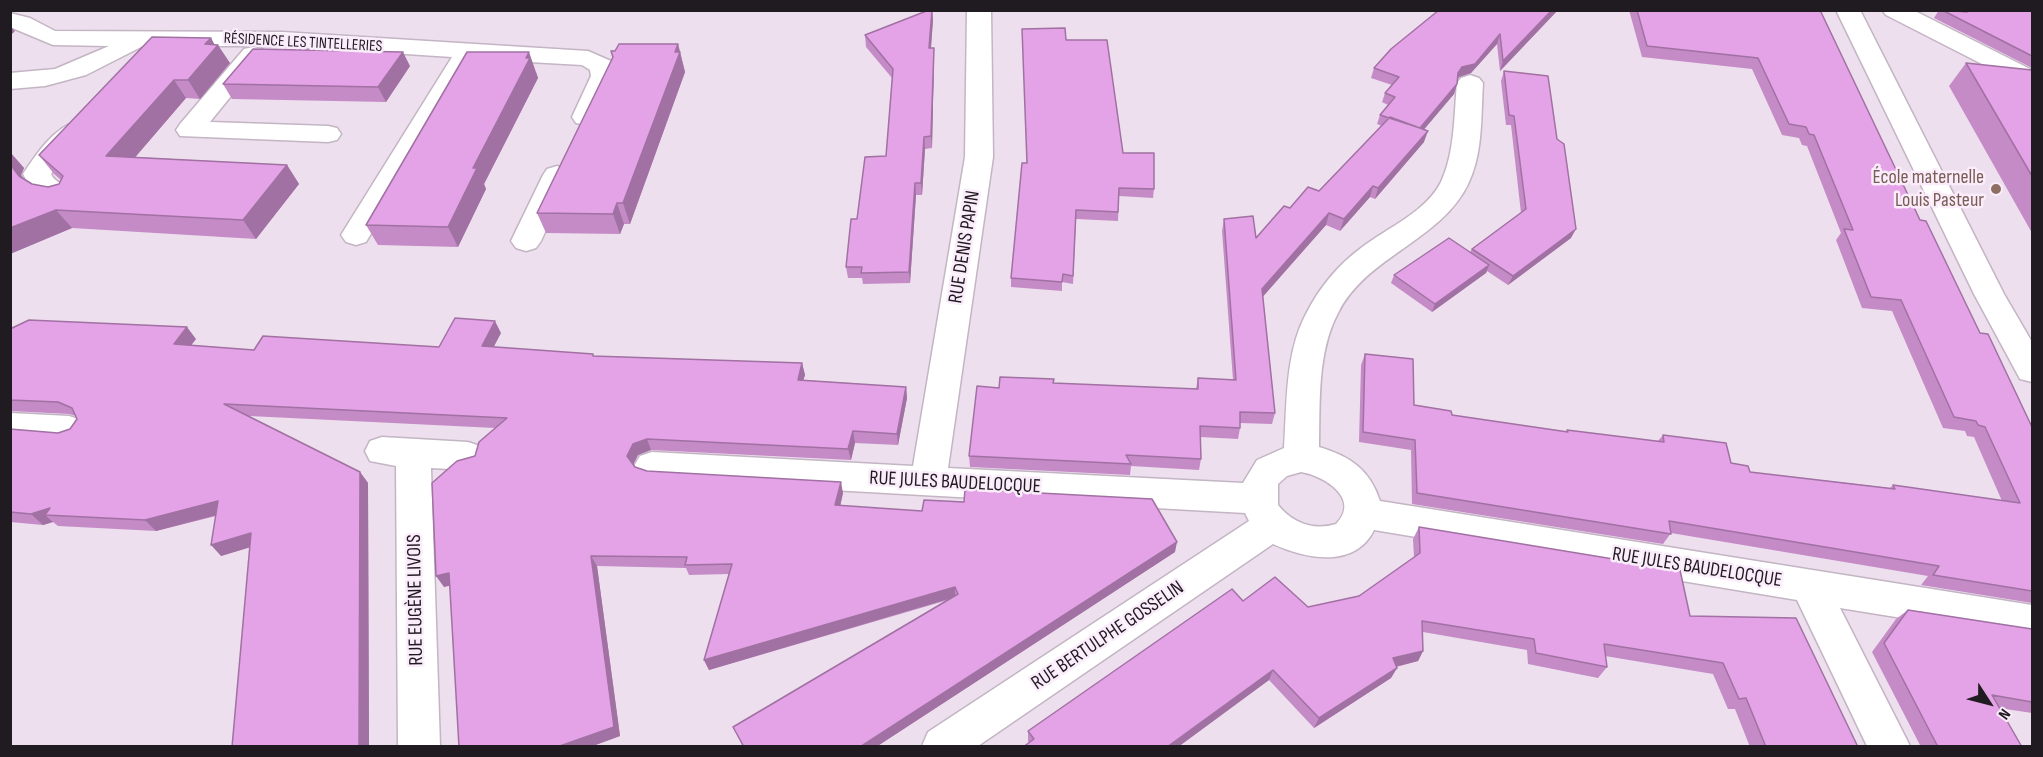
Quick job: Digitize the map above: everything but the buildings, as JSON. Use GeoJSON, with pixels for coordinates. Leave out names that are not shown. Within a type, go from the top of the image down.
{"type":"FeatureCollection","features":[{"type":"Feature","properties":{"kind":"street","name":"RUE DENIS PAPIN"},"geometry":{"type":"LineString","coordinates":[[928,481],[979,157],[981,123],[979,10]]}},
{"type":"Feature","properties":{"kind":"street"},"geometry":{"type":"LineString","coordinates":[[1848,10],[1989,294],[2032,370]]}},
{"type":"Feature","properties":{"kind":"street"},"geometry":{"type":"LineString","coordinates":[[1894,10],[2032,80]]}},
{"type":"Feature","properties":{"kind":"street","name":"RÉSIDENCE LES TINTELLERIES"},"geometry":{"type":"LineString","coordinates":[[10,20],[26,23],[36,33],[53,38],[266,39],[579,57],[597,62],[602,66],[604,76],[526,241]]}},
{"type":"Feature","properties":{"kind":"street"},"geometry":{"type":"LineString","coordinates":[[10,81],[36,81],[123,63],[139,39]]}},
{"type":"Feature","properties":{"kind":"street"},"geometry":{"type":"LineString","coordinates":[[266,39],[189,130],[328,134]]}},
{"type":"Feature","properties":{"kind":"street"},"geometry":{"type":"LineString","coordinates":[[356,235],[468,52]]}},
{"type":"Feature","properties":{"kind":"street"},"geometry":{"type":"LineString","coordinates":[[1301,458],[1311,346],[1317,323],[1336,290],[1353,270],[1429,214],[1450,191],[1458,174],[1462,155],[1470,83]]}},
{"type":"Feature","properties":{"kind":"street"},"geometry":{"type":"LineString","coordinates":[[62,195],[43,186],[37,174],[45,162],[92,113]]}},
{"type":"Feature","properties":{"kind":"street"},"geometry":{"type":"LineString","coordinates":[[10,426],[69,429]]}},
{"type":"Feature","properties":{"kind":"street","name":"RUE EUGÈNE LIVOIS"},"geometry":{"type":"LineString","coordinates":[[419,747],[397,452],[468,456]]}},
{"type":"Feature","properties":{"kind":"street"},"geometry":{"type":"LineString","coordinates":[[1301,458],[1323,462],[1343,472],[1360,495],[1362,513],[1347,535],[1326,543],[1293,538],[1265,512],[1261,480],[1268,470],[1279,463],[1301,458]]}},
{"type":"Feature","properties":{"kind":"street","name":"RUE JULES BAUDELOCQUE"},"geometry":{"type":"LineString","coordinates":[[652,466],[928,481],[1265,512]]}},
{"type":"Feature","properties":{"kind":"street","name":"RUE BERTULPHE GOSSELIN"},"geometry":{"type":"LineString","coordinates":[[943,747],[1265,512]]}},
{"type":"Feature","properties":{"kind":"street","name":"RUE JULES BAUDELOCQUE"},"geometry":{"type":"LineString","coordinates":[[1362,513],[2032,622]]}},
{"type":"Feature","properties":{"kind":"street"},"geometry":{"type":"LineString","coordinates":[[1809,586],[1889,747]]}},
{"type":"Feature","properties":{"kind":"place","name":"École maternelle Louis Pasteur"},"geometry":{"type":"Point","coordinates":[1996,189]}}]}
